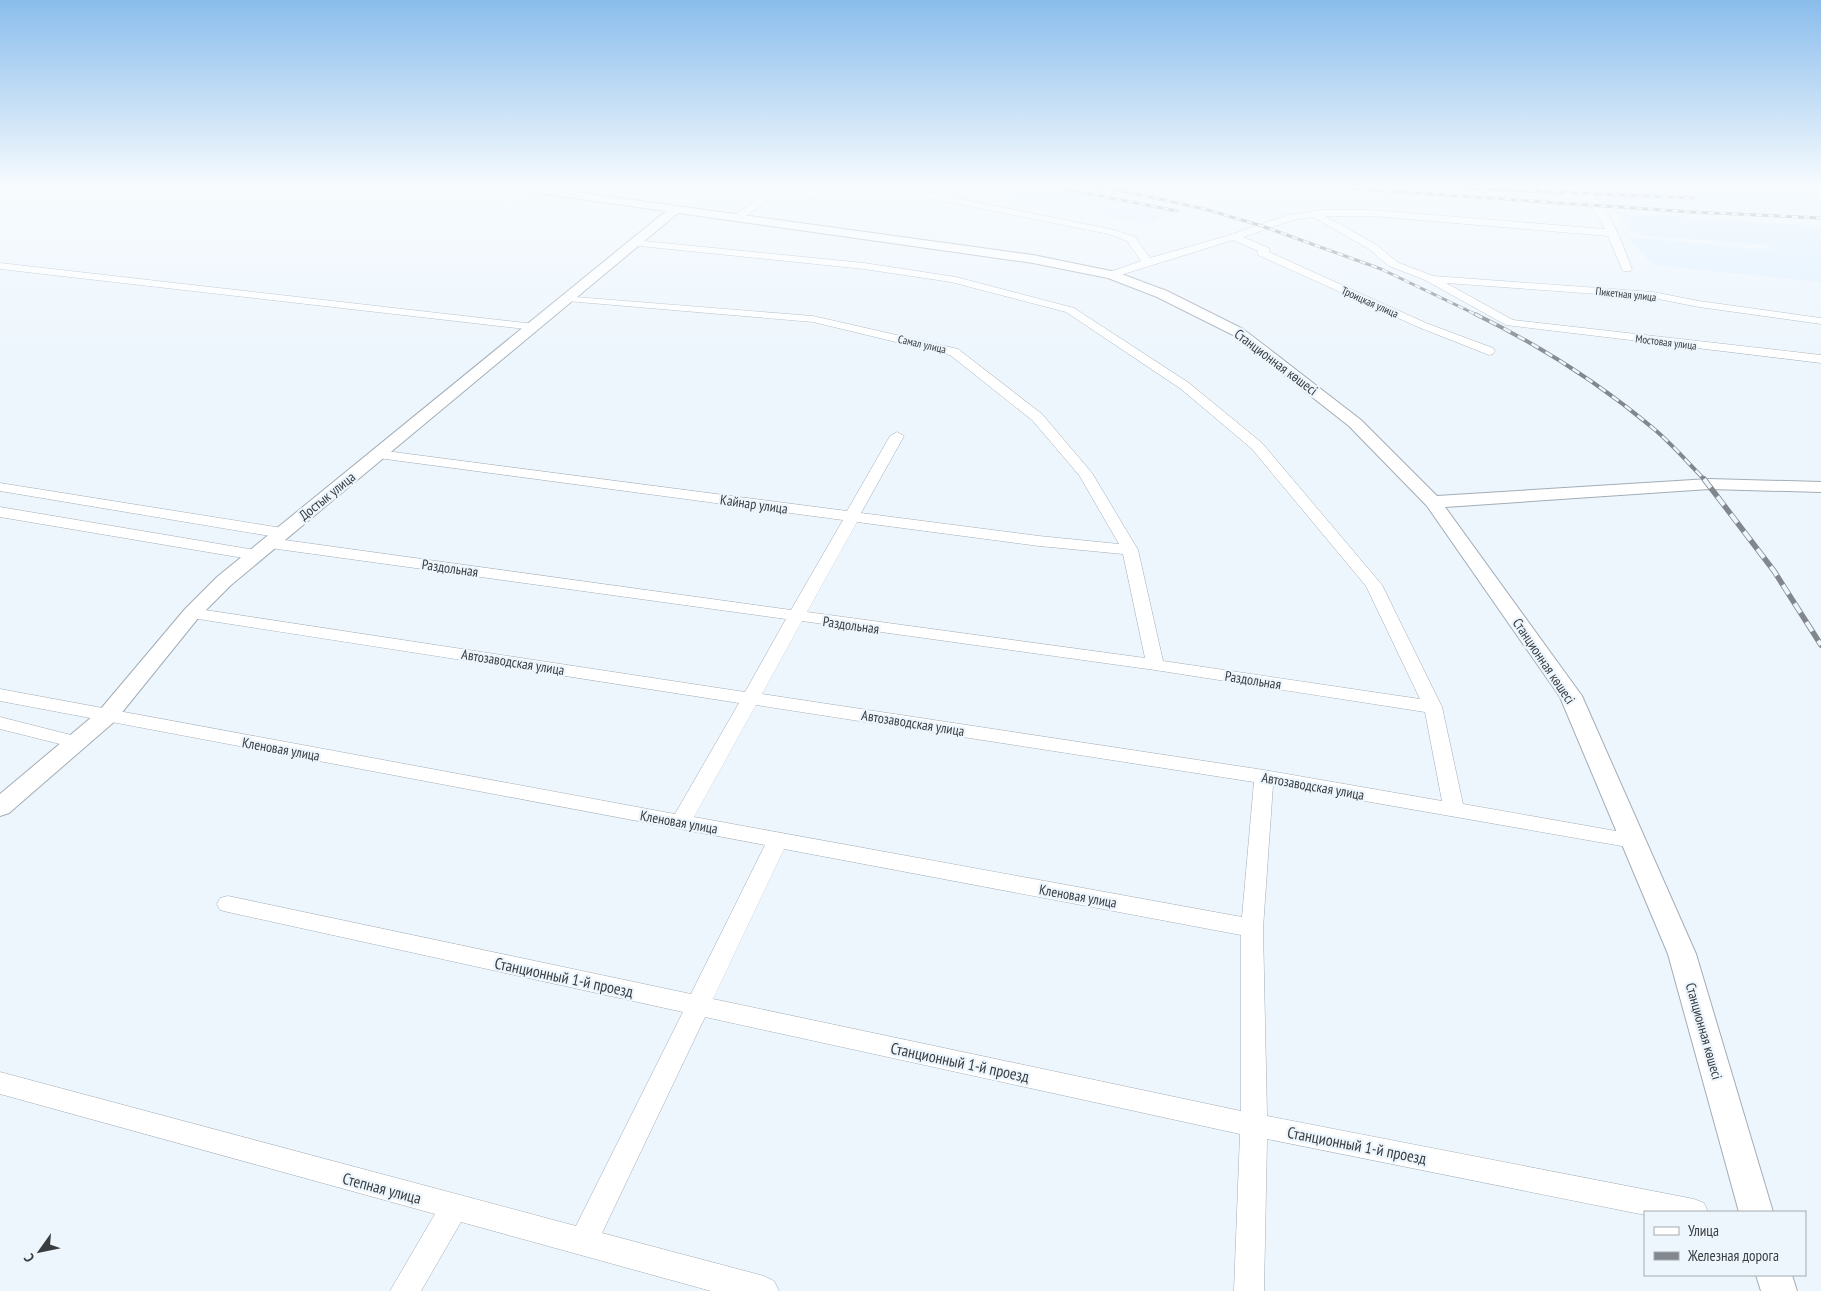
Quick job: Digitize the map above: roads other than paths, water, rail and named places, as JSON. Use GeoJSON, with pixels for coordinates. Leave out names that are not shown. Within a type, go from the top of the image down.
{"type":"FeatureCollection","features":[{"type":"Feature","properties":{"kind":"street","name":"Достык улица"},"geometry":{"type":"LineString","coordinates":[[0,807],[107,716],[192,613],[224,581],[631,245]]}},
{"type":"Feature","properties":{"kind":"street"},"geometry":{"type":"LineString","coordinates":[[656,245],[864,266],[952,279],[1070,310],[1185,386],[1257,446],[1374,585],[1433,707],[1454,810]]}},
{"type":"Feature","properties":{"kind":"street","name":"Станционная көшесі"},"geometry":{"type":"LineString","coordinates":[[934,245],[1033,259],[1110,275],[1162,294],[1238,332],[1355,423],[1433,502],[1571,696],[1682,954],[1756,1211]]}},
{"type":"Feature","properties":{"kind":"street"},"geometry":{"type":"LineString","coordinates":[[1135,245],[1147,262]]}},
{"type":"Feature","properties":{"kind":"street"},"geometry":{"type":"LineString","coordinates":[[1110,275],[1205,245]]}},
{"type":"Feature","properties":{"kind":"street","name":"Троицкая улица"},"geometry":{"type":"LineString","coordinates":[[1254,245],[1265,250],[1262,253],[1413,321],[1489,351]]}},
{"type":"Feature","properties":{"kind":"street"},"geometry":{"type":"LineString","coordinates":[[1370,245],[1393,264],[1429,278]]}},
{"type":"Feature","properties":{"kind":"street"},"geometry":{"type":"LineString","coordinates":[[1618,245],[1627,269]]}},
{"type":"Feature","properties":{"kind":"street"},"geometry":{"type":"LineString","coordinates":[[0,266],[534,326]]}},
{"type":"Feature","properties":{"kind":"street","name":"Пикетная улица"},"geometry":{"type":"LineString","coordinates":[[1429,278],[1653,295],[1699,304],[1821,321]]}},
{"type":"Feature","properties":{"kind":"street","name":"Мостовая улица"},"geometry":{"type":"LineString","coordinates":[[1429,278],[1510,324],[1821,359]]}},
{"type":"Feature","properties":{"kind":"street","name":"Самал улица"},"geometry":{"type":"LineString","coordinates":[[567,298],[813,319],[954,352],[1037,417],[1085,473],[1130,550],[1155,665]]}},
{"type":"Feature","properties":{"kind":"street"},"geometry":{"type":"LineString","coordinates":[[681,822],[897,436]]}},
{"type":"Feature","properties":{"kind":"street","name":"Кайнар улица"},"geometry":{"type":"LineString","coordinates":[[378,454],[1038,541],[1130,550]]}},
{"type":"Feature","properties":{"kind":"street"},"geometry":{"type":"LineString","coordinates":[[1433,502],[1709,484],[1821,488]]}},
{"type":"Feature","properties":{"kind":"street","name":"Раздольная"},"geometry":{"type":"LineString","coordinates":[[0,487],[276,538],[796,617],[1155,665],[1433,707]]}},
{"type":"Feature","properties":{"kind":"street"},"geometry":{"type":"LineString","coordinates":[[0,512],[255,556]]}},
{"type":"Feature","properties":{"kind":"street","name":"Автозаводская улица"},"geometry":{"type":"LineString","coordinates":[[192,613],[1264,777],[1633,842]]}},
{"type":"Feature","properties":{"kind":"street","name":"Кленовая улица"},"geometry":{"type":"LineString","coordinates":[[0,695],[1252,928]]}},
{"type":"Feature","properties":{"kind":"street"},"geometry":{"type":"LineString","coordinates":[[0,723],[76,742]]}},
{"type":"Feature","properties":{"kind":"street"},"geometry":{"type":"LineString","coordinates":[[1249,1291],[1254,1125],[1252,928],[1264,777]]}},
{"type":"Feature","properties":{"kind":"street"},"geometry":{"type":"LineString","coordinates":[[583,1243],[778,840]]}},
{"type":"Feature","properties":{"kind":"street","name":"Станционный 1-й проезд"},"geometry":{"type":"LineString","coordinates":[[228,904],[1254,1125],[1689,1211]]}},
{"type":"Feature","properties":{"kind":"street","name":"Степная улица"},"geometry":{"type":"LineString","coordinates":[[0,1083],[764,1291]]}},
{"type":"Feature","properties":{"kind":"street"},"geometry":{"type":"LineString","coordinates":[[405,1291],[454,1208]]}},
{"type":"Feature","properties":{"kind":"street"},"geometry":{"type":"LineString","coordinates":[[1774,1276],[1779,1291]]}},
{"type":"Feature","properties":{"kind":"railway"},"geometry":{"type":"LineString","coordinates":[[1315,245],[1381,269],[1477,315]]}},
{"type":"Feature","properties":{"kind":"railway"},"geometry":{"type":"LineString","coordinates":[[1477,315],[1545,352],[1612,396],[1661,435],[1705,480]]}},
{"type":"Feature","properties":{"kind":"railway"},"geometry":{"type":"LineString","coordinates":[[1704,479],[1774,571],[1821,645]]}}]}
